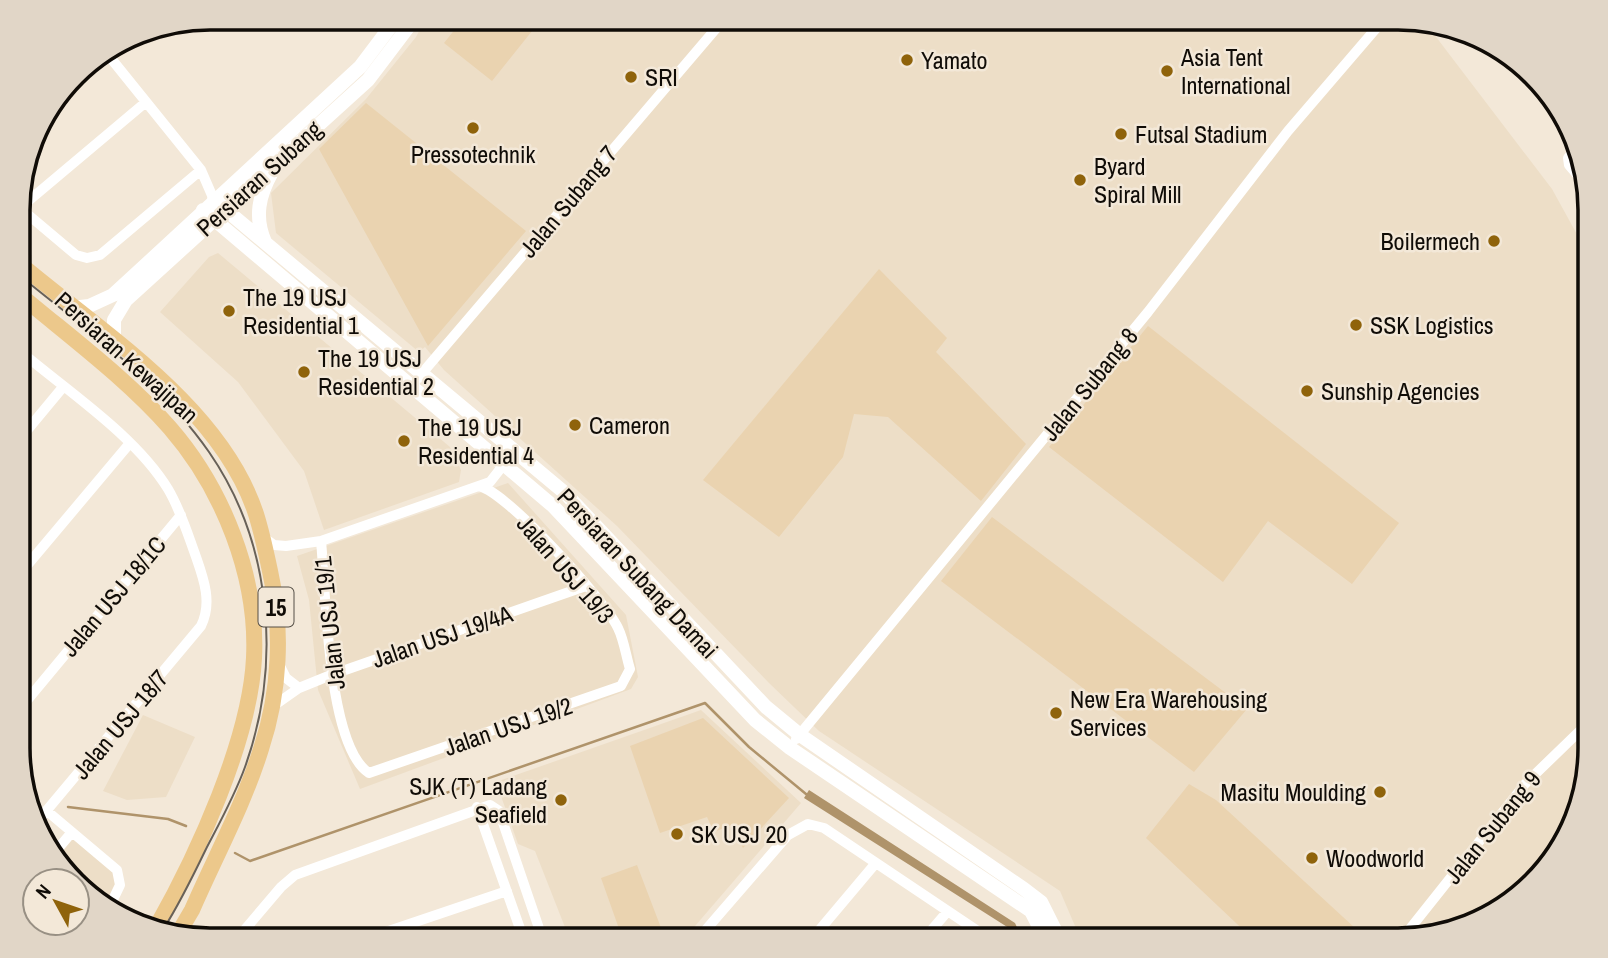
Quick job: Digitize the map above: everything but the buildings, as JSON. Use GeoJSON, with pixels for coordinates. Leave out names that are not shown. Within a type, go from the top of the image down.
{"type":"FeatureCollection","features":[{"type":"Feature","properties":{"kind":"main road","name":"Persiaran Kewajipan"},"geometry":{"type":"LineString","coordinates":[[30,272],[169,387],[214,437],[249,496],[262,537],[278,618],[278,655],[272,707],[261,751],[192,910],[182,926]]}},
{"type":"Feature","properties":{"kind":"main road","name":"Persiaran Kewajipan"},"geometry":{"type":"LineString","coordinates":[[30,303],[155,412],[172,430],[225,512],[238,551],[253,626],[251,686],[236,751],[205,825],[159,921]]}},
{"type":"Feature","properties":{"kind":"street","name":"Persiaran Subang"},"geometry":{"type":"LineString","coordinates":[[114,341],[116,313],[186,244],[214,210],[359,67],[388,30]]}},
{"type":"Feature","properties":{"kind":"street","name":"Persiaran Subang"},"geometry":{"type":"LineString","coordinates":[[72,308],[89,306],[113,295],[214,210],[278,161],[368,80],[406,30]]}},
{"type":"Feature","properties":{"kind":"street","name":"Jalan Subang 7"},"geometry":{"type":"LineString","coordinates":[[412,385],[714,30]]}},
{"type":"Feature","properties":{"kind":"street","name":"Jalan Subang 8"},"geometry":{"type":"LineString","coordinates":[[790,748],[1148,312],[1281,139],[1375,30]]}},
{"type":"Feature","properties":{"kind":"street"},"geometry":{"type":"LineString","coordinates":[[112,59],[201,170],[214,210]]}},
{"type":"Feature","properties":{"kind":"street"},"geometry":{"type":"LineString","coordinates":[[30,198],[146,102]]}},
{"type":"Feature","properties":{"kind":"street"},"geometry":{"type":"LineString","coordinates":[[1570,155],[1569,165],[1574,171]]}},
{"type":"Feature","properties":{"kind":"street"},"geometry":{"type":"LineString","coordinates":[[266,243],[259,228],[258,208],[265,183],[278,161]]}},
{"type":"Feature","properties":{"kind":"street"},"geometry":{"type":"LineString","coordinates":[[30,216],[76,255],[87,258],[100,255],[201,170]]}},
{"type":"Feature","properties":{"kind":"street","name":"Persiaran Subang Damai"},"geometry":{"type":"LineString","coordinates":[[214,210],[266,243],[565,494],[743,684],[800,735],[1024,889],[1041,902],[1054,928]]}},
{"type":"Feature","properties":{"kind":"street","name":"Persiaran Subang Damai"},"geometry":{"type":"LineString","coordinates":[[214,210],[248,247],[553,506],[730,694],[790,748],[1031,911],[1040,928]]}},
{"type":"Feature","properties":{"kind":"street"},"geometry":{"type":"LineString","coordinates":[[186,244],[217,234],[248,247]]}},
{"type":"Feature","properties":{"kind":"street"},"geometry":{"type":"LineString","coordinates":[[30,359],[130,443],[161,478],[181,515]]}},
{"type":"Feature","properties":{"kind":"street"},"geometry":{"type":"LineString","coordinates":[[30,427],[63,387]]}},
{"type":"Feature","properties":{"kind":"street"},"geometry":{"type":"LineString","coordinates":[[30,562],[130,443]]}},
{"type":"Feature","properties":{"kind":"street"},"geometry":{"type":"LineString","coordinates":[[262,537],[274,545],[286,546],[321,541],[479,486],[497,477],[500,464],[492,454]]}},
{"type":"Feature","properties":{"kind":"street","name":"Jalan USJ 19/3"},"geometry":{"type":"LineString","coordinates":[[479,486],[498,494],[586,586],[618,628],[630,669]]}},
{"type":"Feature","properties":{"kind":"street","name":"Jalan USJ 18/7"},"geometry":{"type":"LineString","coordinates":[[43,816],[201,626],[207,611],[206,586],[181,515]]}},
{"type":"Feature","properties":{"kind":"street","name":"Jalan USJ 18/1C"},"geometry":{"type":"LineString","coordinates":[[30,697],[181,515]]}},
{"type":"Feature","properties":{"kind":"street","name":"Jalan USJ 19/1"},"geometry":{"type":"LineString","coordinates":[[321,541],[331,676],[345,729],[359,766],[369,773],[376,772]]}},
{"type":"Feature","properties":{"kind":"street","name":"Jalan USJ 19/4A"},"geometry":{"type":"LineString","coordinates":[[272,707],[299,688],[586,586]]}},
{"type":"Feature","properties":{"kind":"street"},"geometry":{"type":"LineString","coordinates":[[278,655],[286,678],[299,688]]}},
{"type":"Feature","properties":{"kind":"street","name":"Jalan USJ 19/2"},"geometry":{"type":"LineString","coordinates":[[376,772],[621,686],[630,669]]}},
{"type":"Feature","properties":{"kind":"street","name":"Jalan Subang 9"},"geometry":{"type":"LineString","coordinates":[[1411,928],[1525,784],[1578,733]]}},
{"type":"Feature","properties":{"kind":"street"},"geometry":{"type":"LineString","coordinates":[[246,928],[295,874],[477,807],[490,805],[499,811],[539,928]]}},
{"type":"Feature","properties":{"kind":"street"},"geometry":{"type":"LineString","coordinates":[[477,807],[520,928]]}},
{"type":"Feature","properties":{"kind":"street"},"geometry":{"type":"LineString","coordinates":[[47,811],[117,870],[120,885],[113,899]]}},
{"type":"Feature","properties":{"kind":"street"},"geometry":{"type":"LineString","coordinates":[[707,928],[794,829],[801,825],[816,825],[972,928]]}},
{"type":"Feature","properties":{"kind":"street"},"geometry":{"type":"LineString","coordinates":[[59,847],[72,832]]}},
{"type":"Feature","properties":{"kind":"street"},"geometry":{"type":"LineString","coordinates":[[821,928],[875,864]]}},
{"type":"Feature","properties":{"kind":"street"},"geometry":{"type":"LineString","coordinates":[[398,928],[507,891]]}},
{"type":"Feature","properties":{"kind":"street"},"geometry":{"type":"LineString","coordinates":[[933,928],[947,912]]}},
{"type":"Feature","properties":{"kind":"shaded area"},"geometry":{"type":"Polygon","coordinates":[[[420,30],[1399,30],[1433,33],[1552,189],[1578,236],[1578,760],[1569,806],[1560,828],[1541,858],[1526,876],[1488,904],[1467,915],[1434,925],[1410,928],[1076,928],[1060,891],[819,731],[617,526],[444,370],[425,347],[419,352],[276,233],[271,193],[366,99],[420,30]]]}},
{"type":"Feature","properties":{"kind":"shaded area"},"geometry":{"type":"Polygon","coordinates":[[[454,30],[532,31],[492,81],[444,43],[454,30]]]}},
{"type":"Feature","properties":{"kind":"shaded area"},"geometry":{"type":"Polygon","coordinates":[[[366,103],[526,231],[428,346],[319,149],[366,103]]]}},
{"type":"Feature","properties":{"kind":"shaded area"},"geometry":{"type":"Polygon","coordinates":[[[218,253],[450,447],[461,470],[459,482],[324,530],[304,471],[238,382],[160,312],[209,257],[218,253]]]}},
{"type":"Feature","properties":{"kind":"shaded area"},"geometry":{"type":"Polygon","coordinates":[[[879,269],[947,338],[936,352],[1026,444],[981,501],[888,417],[854,414],[843,457],[779,537],[703,480],[879,269]]]}},
{"type":"Feature","properties":{"kind":"shaded area"},"geometry":{"type":"Polygon","coordinates":[[[1148,326],[1399,523],[1352,584],[1268,521],[1223,582],[1049,447],[1148,326]]]}},
{"type":"Feature","properties":{"kind":"shaded area"},"geometry":{"type":"Polygon","coordinates":[[[508,483],[626,615],[638,677],[631,689],[360,789],[318,690],[309,600],[297,556],[508,483]]]}},
{"type":"Feature","properties":{"kind":"shaded area"},"geometry":{"type":"Polygon","coordinates":[[[992,517],[1247,709],[1194,772],[941,581],[992,517]]]}},
{"type":"Feature","properties":{"kind":"shaded area","name":"SK USJ 20"},"geometry":{"type":"Polygon","coordinates":[[[701,710],[801,803],[693,928],[565,928],[535,851],[518,844],[496,782],[701,710]]]}},
{"type":"Feature","properties":{"kind":"shaded area"},"geometry":{"type":"Polygon","coordinates":[[[143,715],[195,737],[166,797],[127,800],[103,791],[143,715]]]}},
{"type":"Feature","properties":{"kind":"shaded area"},"geometry":{"type":"Polygon","coordinates":[[[703,718],[789,798],[743,848],[731,825],[714,832],[707,817],[660,833],[630,746],[703,718]]]}},
{"type":"Feature","properties":{"kind":"shaded area"},"geometry":{"type":"Polygon","coordinates":[[[1189,784],[1216,800],[1355,928],[1241,928],[1146,838],[1189,784]]]}},
{"type":"Feature","properties":{"kind":"shaded area"},"geometry":{"type":"Polygon","coordinates":[[[809,790],[1015,923],[1017,928],[1009,928],[804,798],[809,790]]]}},
{"type":"Feature","properties":{"kind":"shaded area"},"geometry":{"type":"Polygon","coordinates":[[[73,838],[112,870],[117,886],[111,898],[91,884],[91,867],[74,867],[62,851],[73,838]]]}},
{"type":"Feature","properties":{"kind":"shaded area"},"geometry":{"type":"Polygon","coordinates":[[[637,865],[661,928],[619,928],[601,878],[637,865]]]}},
{"type":"Feature","properties":{"kind":"waterway"},"geometry":{"type":"LineString","coordinates":[[235,853],[250,861],[705,703],[749,747],[806,794]]}},
{"type":"Feature","properties":{"kind":"waterway"},"geometry":{"type":"LineString","coordinates":[[68,807],[168,819],[186,826]]}},
{"type":"Feature","properties":{"kind":"tram line"},"geometry":{"type":"LineString","coordinates":[[30,284],[145,379],[189,426],[230,487],[246,525],[258,565],[266,646],[264,687],[257,728],[232,798],[167,923]]}},
{"type":"Feature","properties":{"kind":"place","name":"Yamato"},"geometry":{"type":"Point","coordinates":[907,60]}},
{"type":"Feature","properties":{"kind":"place","name":"Asia Tent International"},"geometry":{"type":"Point","coordinates":[1167,71]}},
{"type":"Feature","properties":{"kind":"place","name":"SRI"},"geometry":{"type":"Point","coordinates":[631,77]}},
{"type":"Feature","properties":{"kind":"place","name":"Pressotechnik"},"geometry":{"type":"Point","coordinates":[473,128]}},
{"type":"Feature","properties":{"kind":"place","name":"Futsal Stadium"},"geometry":{"type":"Point","coordinates":[1121,134]}},
{"type":"Feature","properties":{"kind":"place","name":"Byard Spiral Mill"},"geometry":{"type":"Point","coordinates":[1080,180]}},
{"type":"Feature","properties":{"kind":"place","name":"Boilermech"},"geometry":{"type":"Point","coordinates":[1494,241]}},
{"type":"Feature","properties":{"kind":"place","name":"The 19 USJ Residential 1"},"geometry":{"type":"Point","coordinates":[229,311]}},
{"type":"Feature","properties":{"kind":"place","name":"SSK Logistics"},"geometry":{"type":"Point","coordinates":[1356,325]}},
{"type":"Feature","properties":{"kind":"place","name":"The 19 USJ Residential 2"},"geometry":{"type":"Point","coordinates":[304,372]}},
{"type":"Feature","properties":{"kind":"place","name":"Sunship Agencies"},"geometry":{"type":"Point","coordinates":[1307,391]}},
{"type":"Feature","properties":{"kind":"place","name":"Cameron"},"geometry":{"type":"Point","coordinates":[575,425]}},
{"type":"Feature","properties":{"kind":"place","name":"The 19 USJ Residential 4"},"geometry":{"type":"Point","coordinates":[404,441]}},
{"type":"Feature","properties":{"kind":"place","name":"New Era Warehousing Services"},"geometry":{"type":"Point","coordinates":[1056,713]}},
{"type":"Feature","properties":{"kind":"place","name":"Masitu Moulding"},"geometry":{"type":"Point","coordinates":[1380,792]}},
{"type":"Feature","properties":{"kind":"place","name":"SJK (T) Ladang Seafield"},"geometry":{"type":"Point","coordinates":[561,800]}},
{"type":"Feature","properties":{"kind":"place","name":"SK USJ 20"},"geometry":{"type":"Point","coordinates":[677,834]}},
{"type":"Feature","properties":{"kind":"place","name":"Woodworld"},"geometry":{"type":"Point","coordinates":[1312,858]}}]}
